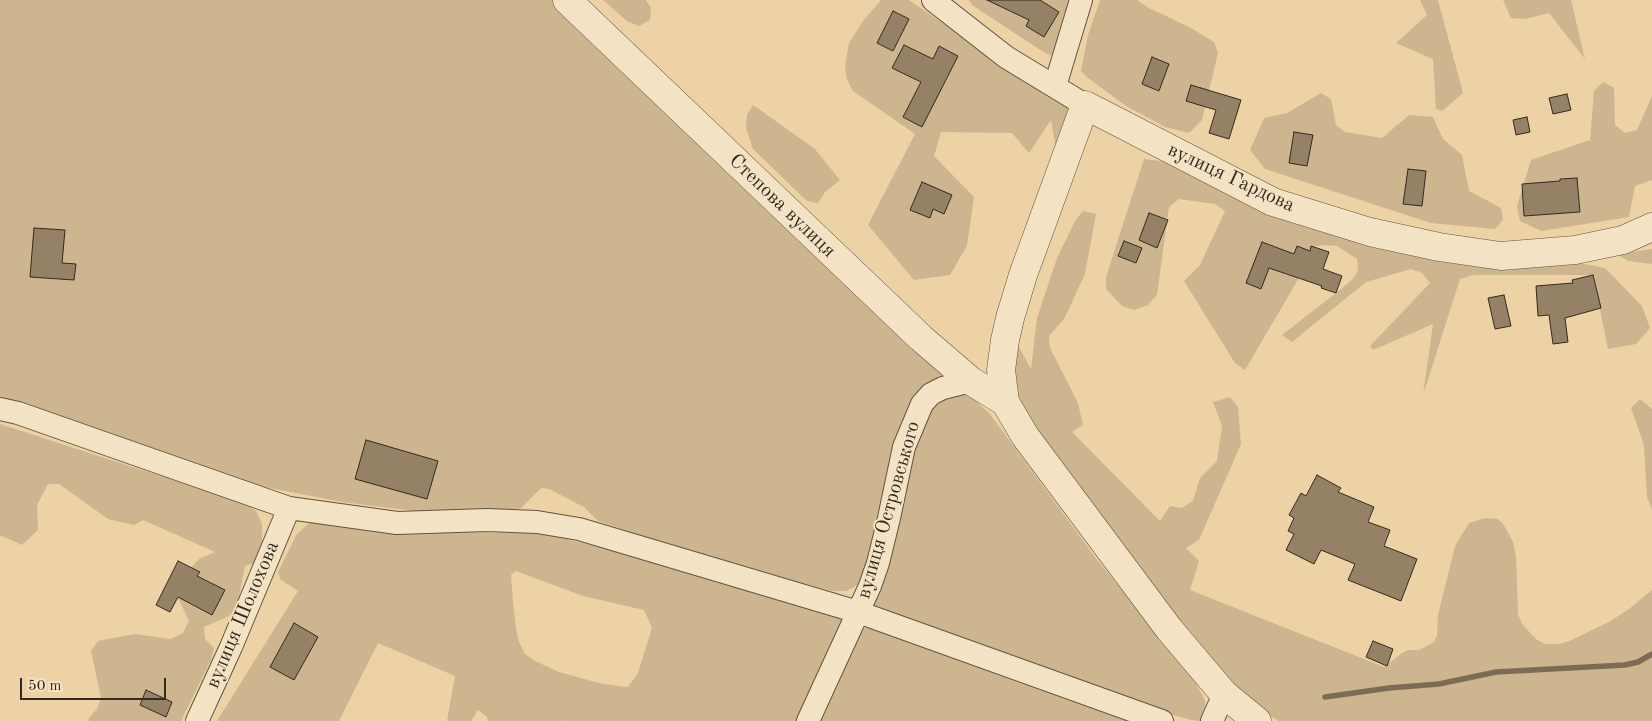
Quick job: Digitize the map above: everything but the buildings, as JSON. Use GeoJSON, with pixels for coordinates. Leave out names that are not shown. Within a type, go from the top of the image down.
{"type":"FeatureCollection","features":[{"type":"Feature","properties":{"kind":"street","name":"Степова вулиця"},"geometry":{"type":"LineString","coordinates":[[567,0],[921,338],[971,381],[1005,402]]}},
{"type":"Feature","properties":{"kind":"street","name":"вулиця Гардова"},"geometry":{"type":"LineString","coordinates":[[933,0],[1006,57],[1085,105],[1273,202],[1370,232],[1439,247],[1501,256],[1575,250],[1623,240],[1652,227]]}},
{"type":"Feature","properties":{"kind":"street"},"geometry":{"type":"LineString","coordinates":[[1055,86],[1081,0]]}},
{"type":"Feature","properties":{"kind":"street"},"geometry":{"type":"LineString","coordinates":[[1085,105],[1010,318],[1001,370],[1005,402],[1025,436],[1169,629],[1224,694],[1257,721]]}},
{"type":"Feature","properties":{"kind":"street","name":"вулиця Островського"},"geometry":{"type":"LineString","coordinates":[[808,721],[858,612],[878,563],[904,447],[922,404],[931,394],[943,388],[971,381]]}},
{"type":"Feature","properties":{"kind":"street"},"geometry":{"type":"LineString","coordinates":[[0,409],[18,413],[289,508],[397,523],[487,520],[537,522],[579,529],[858,612],[1162,721]]}},
{"type":"Feature","properties":{"kind":"street","name":"вулиця Шолохова"},"geometry":{"type":"LineString","coordinates":[[197,721],[231,647],[289,508]]}},
{"type":"Feature","properties":{"kind":"street"},"geometry":{"type":"LineString","coordinates":[[1212,721],[1224,694]]}},
{"type":"Feature","properties":{"kind":"shaded area"},"geometry":{"type":"Polygon","coordinates":[[[0,0],[555,0],[949,378],[889,478],[862,579],[857,585],[847,591],[832,591],[816,587],[598,521],[584,507],[549,489],[541,488],[521,508],[507,511],[422,512],[342,502],[265,487],[0,401],[0,0]]]}},
{"type":"Feature","properties":{"kind":"shaded area"},"geometry":{"type":"Polygon","coordinates":[[[603,0],[646,0],[651,8],[650,20],[639,26],[627,21],[603,0]]]}},
{"type":"Feature","properties":{"kind":"shaded area"},"geometry":{"type":"Polygon","coordinates":[[[881,0],[909,0],[1072,111],[1057,154],[1051,120],[1029,153],[1012,133],[941,132],[934,156],[974,197],[967,246],[950,275],[914,280],[868,225],[915,134],[853,91],[847,80],[845,67],[849,43],[863,21],[881,0]]]}},
{"type":"Feature","properties":{"kind":"shaded area"},"geometry":{"type":"Polygon","coordinates":[[[969,0],[1077,0],[1056,57],[1045,53],[972,5],[969,0]]]}},
{"type":"Feature","properties":{"kind":"shaded area"},"geometry":{"type":"Polygon","coordinates":[[[1100,0],[1137,0],[1214,42],[1218,53],[1202,120],[1189,133],[1165,127],[1126,106],[1081,71],[1088,35],[1100,0]]]}},
{"type":"Feature","properties":{"kind":"shaded area"},"geometry":{"type":"Polygon","coordinates":[[[1420,0],[1438,0],[1463,93],[1442,111],[1436,109],[1433,59],[1396,43],[1427,15],[1420,0]]]}},
{"type":"Feature","properties":{"kind":"shaded area"},"geometry":{"type":"Polygon","coordinates":[[[1503,0],[1571,0],[1585,59],[1549,13],[1525,19],[1511,18],[1503,0]]]}},
{"type":"Feature","properties":{"kind":"shaded area"},"geometry":{"type":"Polygon","coordinates":[[[1603,82],[1614,88],[1615,125],[1625,133],[1637,130],[1652,96],[1652,180],[1635,186],[1629,217],[1541,231],[1520,221],[1517,206],[1531,160],[1590,140],[1594,91],[1603,82]]]}},
{"type":"Feature","properties":{"kind":"shaded area"},"geometry":{"type":"Polygon","coordinates":[[[1321,93],[1331,99],[1336,125],[1345,132],[1382,138],[1409,115],[1433,117],[1443,139],[1462,155],[1469,191],[1501,208],[1503,220],[1495,229],[1431,223],[1265,169],[1250,150],[1264,118],[1287,113],[1321,93]]]}},
{"type":"Feature","properties":{"kind":"shaded area"},"geometry":{"type":"Polygon","coordinates":[[[753,105],[815,149],[840,180],[825,192],[818,203],[807,201],[753,149],[746,127],[747,115],[753,105]]]}},
{"type":"Feature","properties":{"kind":"shaded area"},"geometry":{"type":"Polygon","coordinates":[[[1144,159],[1161,161],[1259,201],[1605,268],[1642,306],[1650,328],[1636,344],[1608,349],[1593,275],[1473,275],[1460,279],[1423,395],[1433,324],[1373,350],[1370,346],[1430,283],[1422,273],[1411,269],[1366,282],[1292,342],[1282,335],[1353,279],[1358,271],[1357,259],[1337,246],[1325,245],[1311,247],[1303,271],[1245,370],[1235,363],[1184,281],[1200,265],[1225,211],[1215,204],[1179,199],[1169,207],[1157,295],[1148,305],[1134,310],[1122,306],[1106,289],[1106,277],[1144,159]]]}},
{"type":"Feature","properties":{"kind":"shaded area"},"geometry":{"type":"Polygon","coordinates":[[[1083,211],[1096,214],[1085,274],[1064,319],[1049,336],[1050,348],[1078,403],[1083,425],[1072,432],[1160,521],[1170,506],[1182,508],[1193,501],[1200,478],[1217,461],[1222,426],[1213,402],[1230,397],[1238,407],[1241,444],[1199,540],[1186,548],[1199,561],[1190,590],[1384,667],[1402,653],[1409,650],[1419,650],[1434,642],[1437,636],[1438,615],[1455,546],[1469,523],[1485,518],[1498,519],[1504,525],[1513,542],[1516,556],[1518,614],[1522,624],[1536,639],[1545,644],[1559,644],[1569,641],[1609,622],[1629,609],[1652,590],[1652,721],[1279,721],[1265,713],[1211,665],[1014,400],[1015,340],[1031,369],[1037,318],[1057,258],[1075,221],[1083,211]]]}},
{"type":"Feature","properties":{"kind":"shaded area"},"geometry":{"type":"Polygon","coordinates":[[[1652,249],[1652,264],[1628,261],[1617,254],[1652,249]]]}},
{"type":"Feature","properties":{"kind":"shaded area"},"geometry":{"type":"Polygon","coordinates":[[[965,394],[972,397],[990,414],[1098,561],[1194,679],[1205,701],[1205,710],[1200,721],[1129,702],[997,650],[872,605],[913,443],[936,400],[965,394]]]}},
{"type":"Feature","properties":{"kind":"shaded area"},"geometry":{"type":"Polygon","coordinates":[[[1640,399],[1652,409],[1652,510],[1647,497],[1644,445],[1631,408],[1640,399]]]}},
{"type":"Feature","properties":{"kind":"shaded area"},"geometry":{"type":"Polygon","coordinates":[[[0,424],[247,504],[256,511],[262,524],[260,550],[253,564],[245,566],[237,607],[229,616],[204,627],[205,639],[214,648],[211,660],[181,721],[89,721],[89,718],[97,709],[101,698],[91,651],[98,641],[135,634],[171,639],[183,633],[189,621],[173,587],[199,559],[215,552],[143,520],[134,525],[108,519],[59,484],[48,484],[37,505],[38,530],[22,545],[0,535],[0,424]]]}},
{"type":"Feature","properties":{"kind":"shaded area"},"geometry":{"type":"Polygon","coordinates":[[[314,521],[447,532],[528,533],[555,536],[619,552],[838,616],[844,623],[801,721],[564,721],[560,719],[562,721],[488,721],[487,717],[478,710],[471,721],[447,721],[455,676],[378,643],[339,721],[217,721],[298,591],[281,580],[278,572],[297,534],[314,521]],[[516,571],[511,575],[519,642],[525,654],[535,661],[559,672],[603,684],[628,687],[638,673],[652,628],[644,610],[583,596],[516,571]]]}},
{"type":"Feature","properties":{"kind":"shaded area"},"geometry":{"type":"Polygon","coordinates":[[[869,627],[887,631],[1020,683],[1139,721],[816,721],[860,630],[869,627]]]}},
{"type":"Feature","properties":{"kind":"waterway"},"geometry":{"type":"LineString","coordinates":[[1325,697],[1389,688],[1439,684],[1496,672],[1625,665],[1638,662],[1652,654]]}}]}
